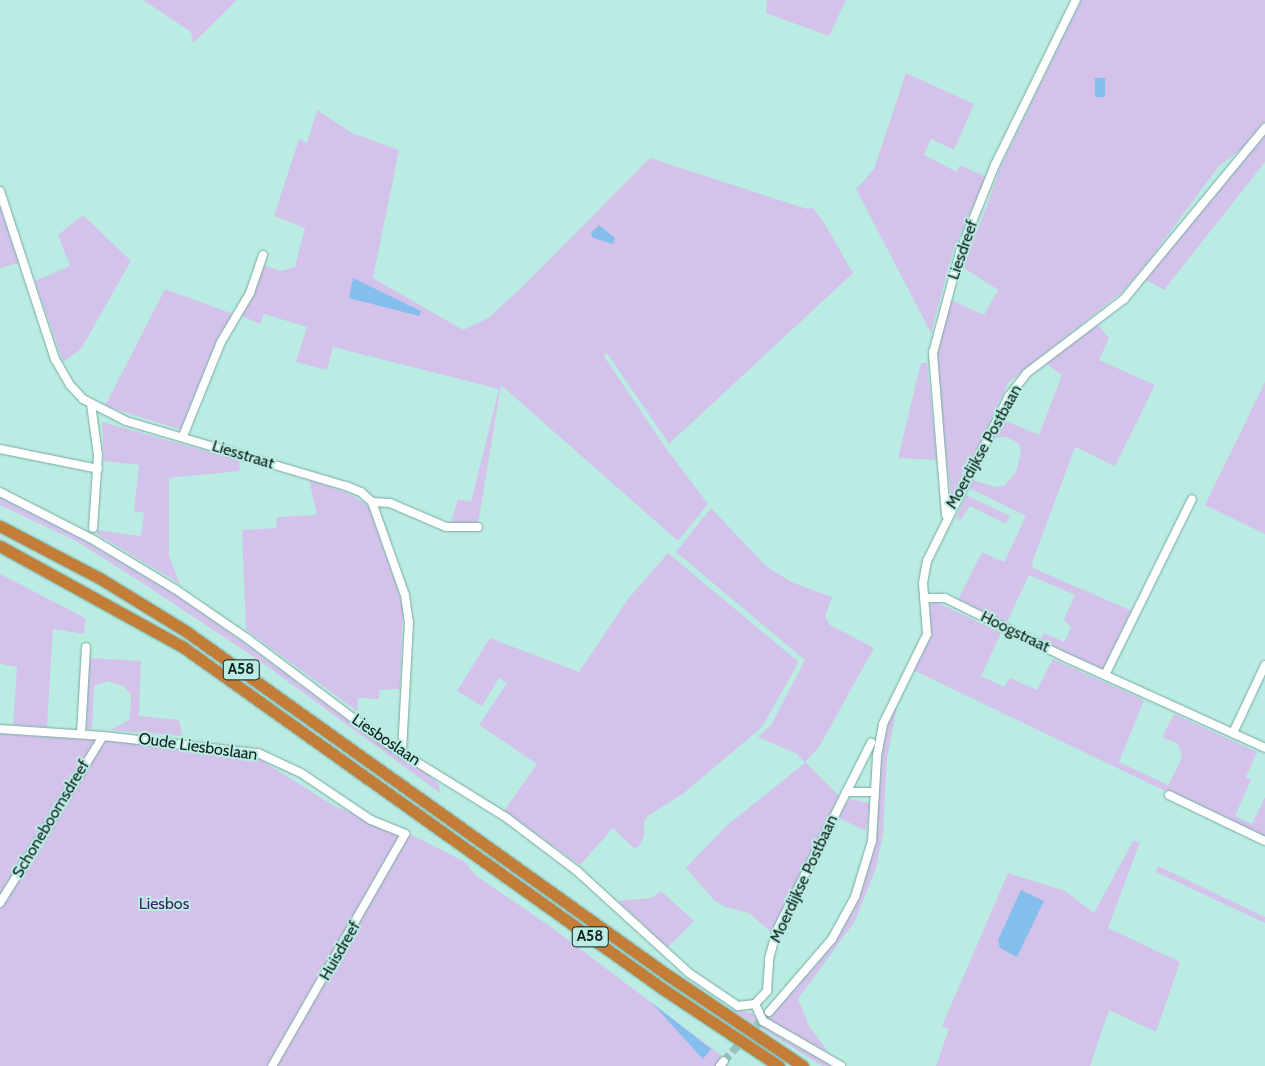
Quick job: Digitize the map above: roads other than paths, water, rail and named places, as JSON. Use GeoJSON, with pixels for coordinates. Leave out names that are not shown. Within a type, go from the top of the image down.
{"type":"FeatureCollection","features":[{"type":"Feature","properties":{"kind":"highway","name":"A58"},"geometry":{"type":"LineString","coordinates":[[0,526],[101,579],[186,632],[661,971],[803,1066]]}},
{"type":"Feature","properties":{"kind":"highway","name":"A58"},"geometry":{"type":"LineString","coordinates":[[0,546],[183,647],[655,983],[779,1066]]}},
{"type":"Feature","properties":{"kind":"street","name":"Liesdreef"},"geometry":{"type":"LineString","coordinates":[[946,518],[933,352],[960,252],[995,165],[1076,0]]}},
{"type":"Feature","properties":{"kind":"street","name":"Moerdijkse Postbaan"},"geometry":{"type":"LineString","coordinates":[[769,1012],[832,939],[855,897],[872,841],[875,792],[883,724],[927,634],[924,598],[927,561],[946,518],[1018,383],[1124,298],[1265,128]]}},
{"type":"Feature","properties":{"kind":"street","name":"Liesstraat"},"geometry":{"type":"LineString","coordinates":[[0,191],[55,359],[70,386],[91,404],[110,415],[346,486],[361,492],[372,502]]}},
{"type":"Feature","properties":{"kind":"street"},"geometry":{"type":"LineString","coordinates":[[183,436],[221,342],[250,293],[263,255]]}},
{"type":"Feature","properties":{"kind":"street"},"geometry":{"type":"LineString","coordinates":[[91,404],[95,426],[98,469],[93,528]]}},
{"type":"Feature","properties":{"kind":"street"},"geometry":{"type":"LineString","coordinates":[[95,426],[97,420],[110,415]]}},
{"type":"Feature","properties":{"kind":"street"},"geometry":{"type":"LineString","coordinates":[[0,449],[98,469]]}},
{"type":"Feature","properties":{"kind":"street","name":"Liesboslaan"},"geometry":{"type":"LineString","coordinates":[[0,492],[92,539],[175,589],[402,753],[549,848],[689,973],[729,1002],[738,1006],[755,1004]]}},
{"type":"Feature","properties":{"kind":"street"},"geometry":{"type":"LineString","coordinates":[[1105,675],[1192,499]]}},
{"type":"Feature","properties":{"kind":"street"},"geometry":{"type":"LineString","coordinates":[[402,753],[409,622],[405,594],[372,502],[390,503],[446,527],[478,527]]}},
{"type":"Feature","properties":{"kind":"street","name":"Hoogstraat"},"geometry":{"type":"LineString","coordinates":[[924,598],[945,598],[1105,675],[1265,748]]}},
{"type":"Feature","properties":{"kind":"street"},"geometry":{"type":"LineString","coordinates":[[81,734],[86,647]]}},
{"type":"Feature","properties":{"kind":"street"},"geometry":{"type":"LineString","coordinates":[[1233,733],[1265,665]]}},
{"type":"Feature","properties":{"kind":"street","name":"Oude Liesboslaan"},"geometry":{"type":"LineString","coordinates":[[0,729],[103,736],[258,753],[301,773],[371,820],[405,834]]}},
{"type":"Feature","properties":{"kind":"street","name":"Schoneboomsdreef"},"geometry":{"type":"LineString","coordinates":[[0,903],[103,736]]}},
{"type":"Feature","properties":{"kind":"street","name":"Moerdijkse Postbaan"},"geometry":{"type":"LineString","coordinates":[[755,1004],[767,991],[769,959],[776,932],[871,743]]}},
{"type":"Feature","properties":{"kind":"street"},"geometry":{"type":"LineString","coordinates":[[846,792],[875,792]]}},
{"type":"Feature","properties":{"kind":"street"},"geometry":{"type":"LineString","coordinates":[[1169,795],[1265,841]]}},
{"type":"Feature","properties":{"kind":"street","name":"Huisdreef"},"geometry":{"type":"LineString","coordinates":[[272,1066],[405,834]]}},
{"type":"Feature","properties":{"kind":"street"},"geometry":{"type":"LineString","coordinates":[[755,1004],[763,1021],[841,1066]]}},
{"type":"Feature","properties":{"kind":"water"},"geometry":{"type":"Polygon","coordinates":[[[1095,78],[1105,78],[1105,97],[1095,97],[1095,78]]]}},
{"type":"Feature","properties":{"kind":"water"},"geometry":{"type":"Polygon","coordinates":[[[599,225],[615,238],[613,244],[593,238],[591,233],[599,225]]]}},
{"type":"Feature","properties":{"kind":"water"},"geometry":{"type":"Polygon","coordinates":[[[353,278],[421,311],[419,316],[349,298],[353,278]]]}},
{"type":"Feature","properties":{"kind":"water"},"geometry":{"type":"Polygon","coordinates":[[[1021,890],[1044,901],[1017,957],[1000,948],[998,940],[1021,890]]]}},
{"type":"Feature","properties":{"kind":"water"},"geometry":{"type":"Polygon","coordinates":[[[652,1003],[711,1049],[703,1059],[701,1057],[652,1003]]]}},
{"type":"Feature","properties":{"kind":"tunnel"},"geometry":{"type":"LineString","coordinates":[[724,1061],[769,1012]]}},
{"type":"Feature","properties":{"kind":"park label","name":"Liesbos"},"geometry":{"type":"Point","coordinates":[164,904]}}]}
